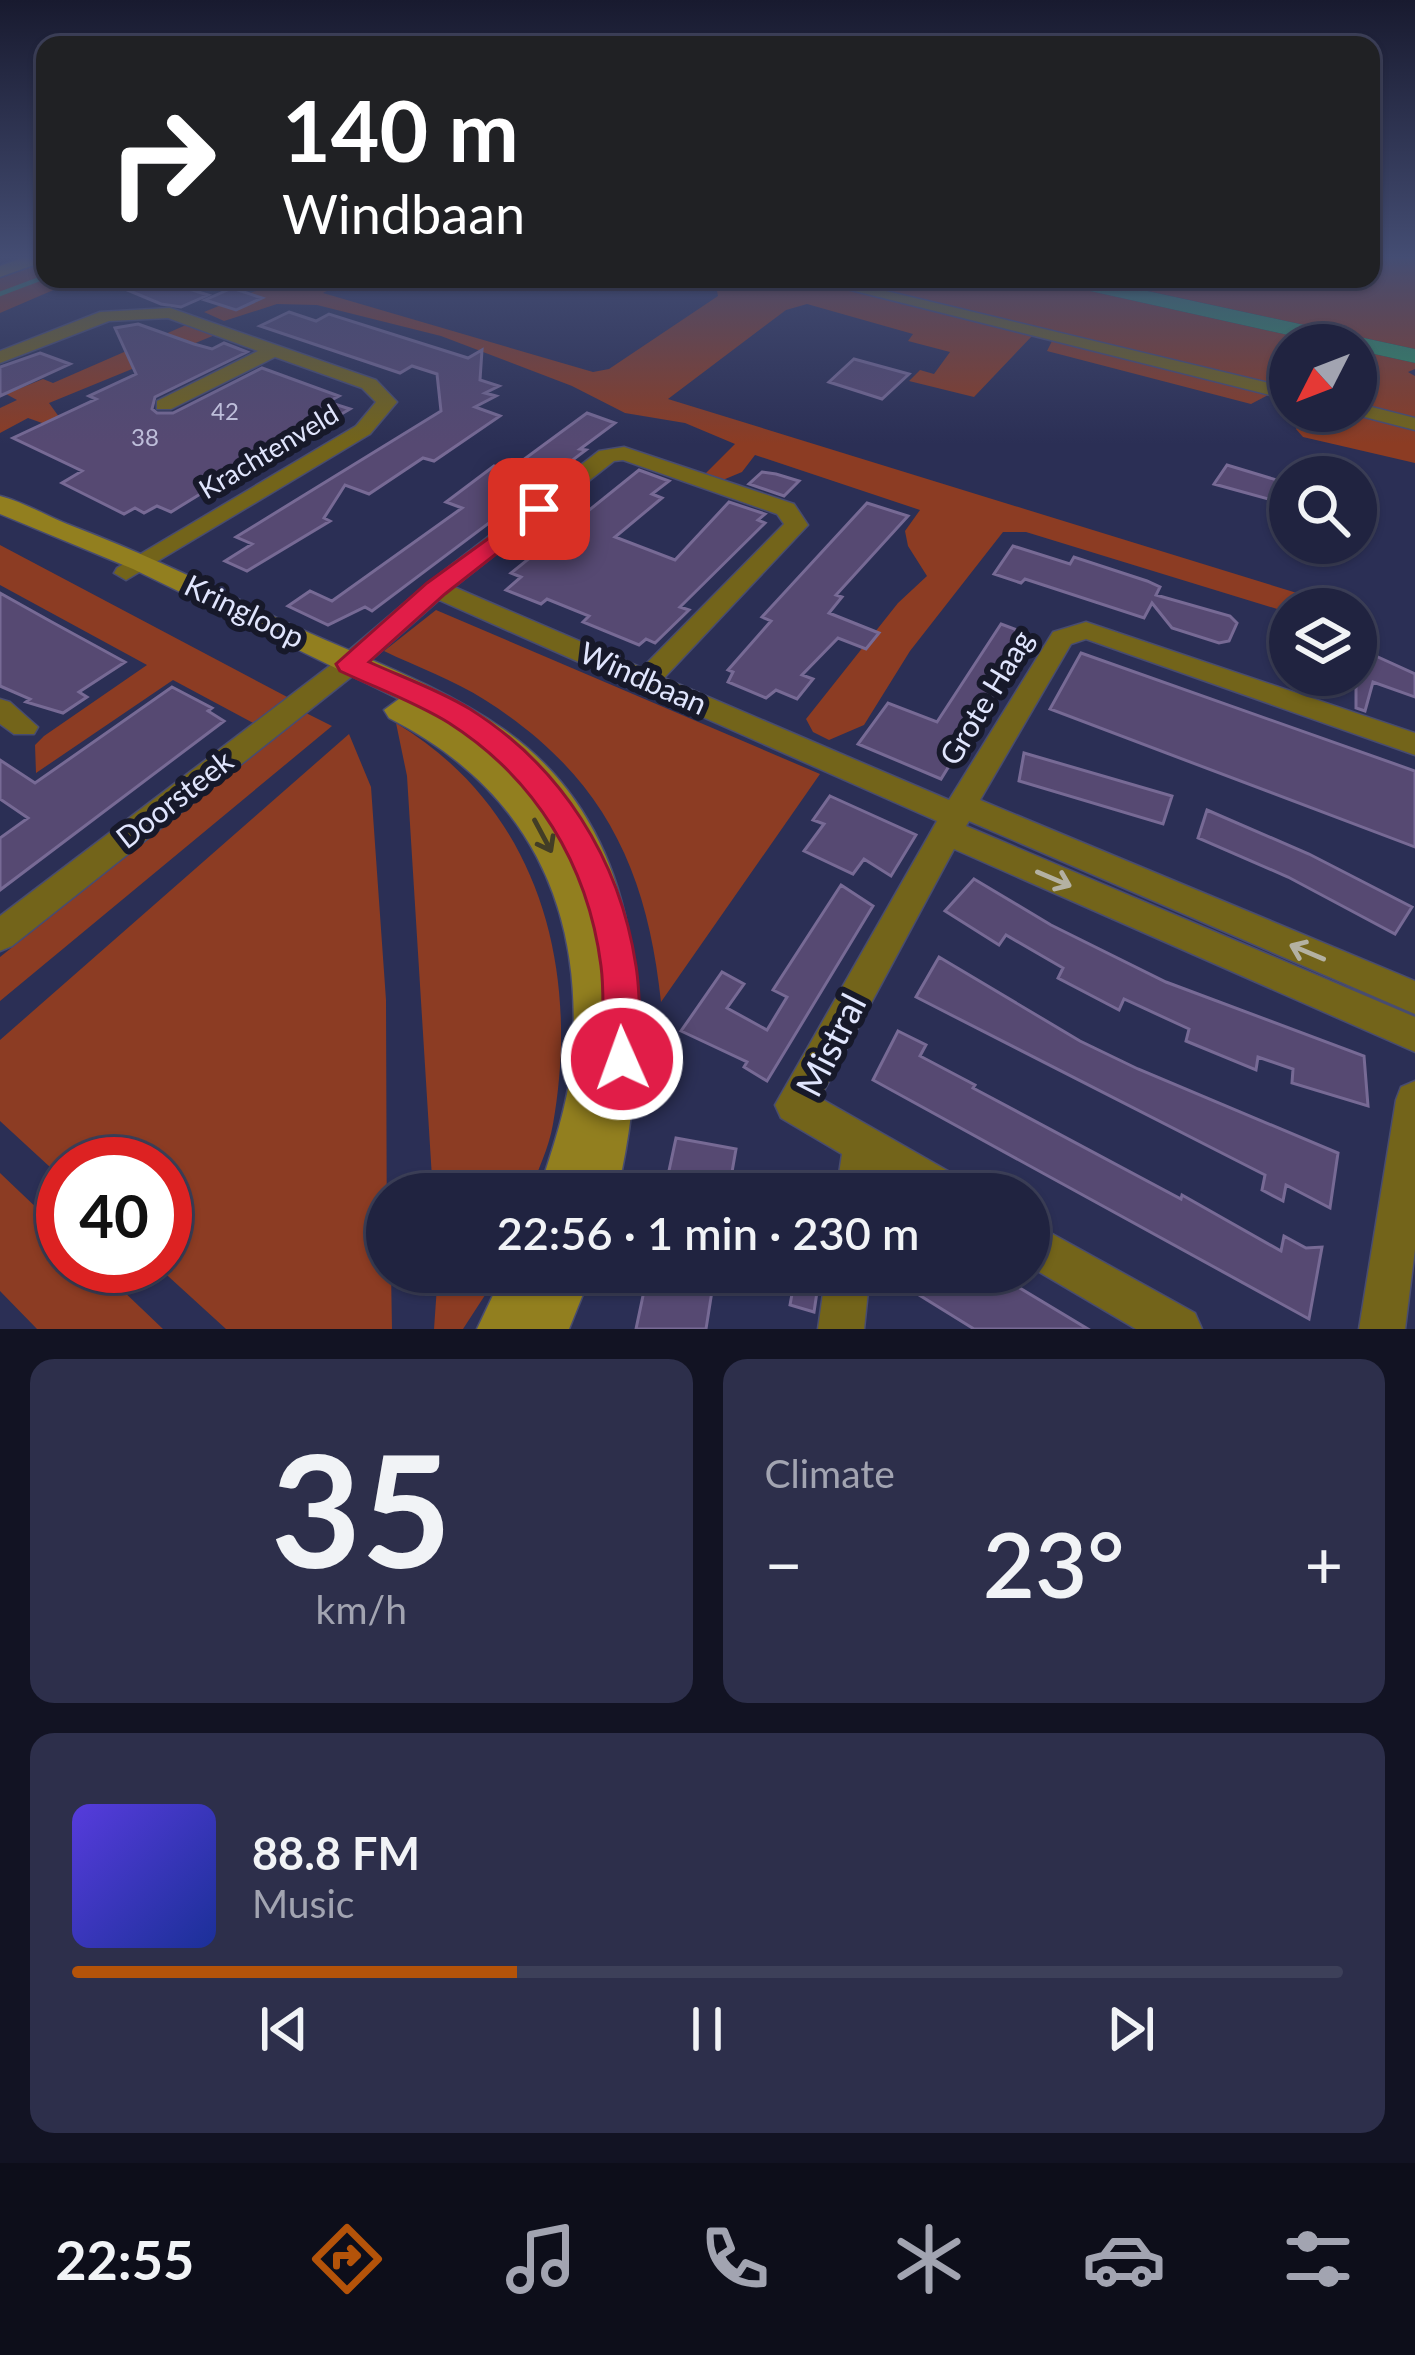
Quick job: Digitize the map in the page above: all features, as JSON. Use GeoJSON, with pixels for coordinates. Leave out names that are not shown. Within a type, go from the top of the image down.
{"type":"FeatureCollection","features":[{"type":"Feature","properties":{"kind":"street","name":"Krachtenveld"},"geometry":{"type":"LineString","coordinates":[[0,357],[96,320]]}},
{"type":"Feature","properties":{"kind":"street","name":"Krachtenveld"},"geometry":{"type":"LineString","coordinates":[[135,568],[363,430],[387,402],[369,384],[187,320]]}},
{"type":"Feature","properties":{"kind":"street"},"geometry":{"type":"LineString","coordinates":[[984,320],[1269,389]]}},
{"type":"Feature","properties":{"kind":"street"},"geometry":{"type":"LineString","coordinates":[[164,405],[274,350]]}},
{"type":"Feature","properties":{"kind":"street"},"geometry":{"type":"LineString","coordinates":[[1377,415],[1415,424]]}},
{"type":"Feature","properties":{"kind":"street"},"geometry":{"type":"LineString","coordinates":[[341,670],[436,589],[608,456],[624,453],[785,509],[796,525],[646,680]]}},
{"type":"Feature","properties":{"kind":"street","name":"Kringloop"},"geometry":{"type":"LineString","coordinates":[[0,504],[59,533],[83,552],[135,568],[341,670],[443,731],[487,764],[534,819],[568,882],[590,972],[593,1059],[566,1173]]}},
{"type":"Feature","properties":{"kind":"street","name":"Windbaan"},"geometry":{"type":"LineString","coordinates":[[436,589],[955,818],[1415,1035]]}},
{"type":"Feature","properties":{"kind":"street","name":"Grote Haag"},"geometry":{"type":"LineString","coordinates":[[955,818],[1062,638],[1072,632],[1086,630],[1415,745]]}},
{"type":"Feature","properties":{"kind":"street","name":"Kringloop"},"geometry":{"type":"LineString","coordinates":[[341,670],[457,714],[511,753],[559,806],[597,879],[619,966],[622,1059],[600,1173]]}},
{"type":"Feature","properties":{"kind":"street","name":"Doorsteek"},"geometry":{"type":"LineString","coordinates":[[0,936],[341,670]]}},
{"type":"Feature","properties":{"kind":"street","name":"Windbaan"},"geometry":{"type":"LineString","coordinates":[[955,818],[1415,998]]}},
{"type":"Feature","properties":{"kind":"street","name":"Mistral"},"geometry":{"type":"LineString","coordinates":[[911,1173],[795,1105],[955,818]]}},
{"type":"Feature","properties":{"kind":"street"},"geometry":{"type":"LineString","coordinates":[[1382,1329],[1415,1100]]}},
{"type":"Feature","properties":{"kind":"street"},"geometry":{"type":"LineString","coordinates":[[860,1173],[863,1145]]}},
{"type":"Feature","properties":{"kind":"street"},"geometry":{"type":"LineString","coordinates":[[1050,1254],[1179,1329]]}},
{"type":"Feature","properties":{"kind":"street"},"geometry":{"type":"LineString","coordinates":[[502,1329],[520,1293]]}},
{"type":"Feature","properties":{"kind":"street"},"geometry":{"type":"LineString","coordinates":[[544,1329],[559,1293]]}},
{"type":"Feature","properties":{"kind":"street"},"geometry":{"type":"LineString","coordinates":[[842,1329],[846,1293]]}},
{"type":"Feature","properties":{"kind":"shaded area"},"geometry":{"type":"Polygon","coordinates":[[[377,320],[415,320],[593,372],[609,369],[682,320],[773,320],[668,399],[1281,588],[1269,588],[1269,607],[1026,532],[1003,532],[910,651],[864,725],[829,740],[813,732],[806,719],[898,603],[927,576],[908,546],[905,531],[920,510],[755,455],[742,472],[718,482],[704,475],[735,444],[685,423],[625,413],[572,386],[441,336],[377,320]]]}},
{"type":"Feature","properties":{"kind":"shaded area"},"geometry":{"type":"Polygon","coordinates":[[[864,320],[971,320],[1033,335],[974,397],[909,381],[920,370],[934,374],[950,352],[908,341],[913,334],[864,320]]]}},
{"type":"Feature","properties":{"kind":"shaded area"},"geometry":{"type":"Polygon","coordinates":[[[993,320],[1221,320],[1269,331],[1269,387],[993,320]]]}},
{"type":"Feature","properties":{"kind":"shaded area"},"geometry":{"type":"Polygon","coordinates":[[[1221,320],[1300,324],[1269,324],[1269,331],[1221,320]]]}},
{"type":"Feature","properties":{"kind":"shaded area"},"geometry":{"type":"Polygon","coordinates":[[[1282,320],[1415,320],[1415,349],[1377,341],[1377,324],[1282,320]]]}},
{"type":"Feature","properties":{"kind":"shaded area"},"geometry":{"type":"Polygon","coordinates":[[[186,325],[215,335],[49,403],[62,421],[45,424],[28,418],[0,433],[0,408],[17,400],[6,394],[43,379],[53,383],[186,325]]]}},
{"type":"Feature","properties":{"kind":"shaded area"},"geometry":{"type":"Polygon","coordinates":[[[1052,341],[1064,341],[1269,395],[1251,404],[1047,351],[1052,341]]]}},
{"type":"Feature","properties":{"kind":"shaded area"},"geometry":{"type":"Polygon","coordinates":[[[1377,341],[1415,349],[1415,363],[1377,355],[1377,341]]]}},
{"type":"Feature","properties":{"kind":"shaded area"},"geometry":{"type":"Polygon","coordinates":[[[1377,355],[1415,363],[1415,369],[1408,372],[1415,376],[1415,422],[1377,413],[1377,355]]]}},
{"type":"Feature","properties":{"kind":"shaded area"},"geometry":{"type":"Polygon","coordinates":[[[1377,418],[1415,427],[1415,463],[1303,437],[1299,432],[1377,432],[1377,418]]]}},
{"type":"Feature","properties":{"kind":"shaded area"},"geometry":{"type":"Polygon","coordinates":[[[0,545],[291,699],[257,725],[173,680],[36,773],[35,745],[44,736],[147,665],[0,585],[0,545]]]}},
{"type":"Feature","properties":{"kind":"shaded area"},"geometry":{"type":"Polygon","coordinates":[[[436,610],[820,774],[661,1002],[644,908],[630,867],[588,792],[560,759],[485,700],[384,651],[436,610]]]}},
{"type":"Feature","properties":{"kind":"shaded area"},"geometry":{"type":"Polygon","coordinates":[[[306,713],[332,726],[0,1001],[0,957],[306,713]]]}},
{"type":"Feature","properties":{"kind":"shaded area"},"geometry":{"type":"Polygon","coordinates":[[[396,723],[445,758],[484,799],[515,846],[538,896],[553,950],[560,1065],[551,1133],[537,1173],[432,1173],[407,776],[396,723]]]}},
{"type":"Feature","properties":{"kind":"shaded area"},"geometry":{"type":"Polygon","coordinates":[[[349,734],[371,787],[386,1000],[387,1173],[366,1173],[366,1293],[391,1293],[392,1329],[226,1329],[187,1293],[192,1293],[192,1137],[36,1137],[36,1154],[0,1121],[0,1040],[349,734]]]}},
{"type":"Feature","properties":{"kind":"shaded area"},"geometry":{"type":"Polygon","coordinates":[[[0,1173],[36,1207],[36,1293],[125,1293],[163,1329],[37,1329],[0,1291],[0,1173]]]}},
{"type":"Feature","properties":{"kind":"shaded area"},"geometry":{"type":"Polygon","coordinates":[[[437,1293],[486,1293],[463,1329],[434,1329],[437,1293]]]}},
{"type":"Feature","properties":{"kind":"building"},"geometry":{"type":"Polygon","coordinates":[[[272,320],[348,320],[468,358],[482,350],[480,380],[499,386],[485,393],[496,396],[475,407],[500,416],[434,461],[423,458],[369,494],[345,485],[324,518],[330,521],[247,571],[225,561],[252,544],[236,537],[441,411],[437,374],[412,366],[400,373],[260,326],[272,320]]]}},
{"type":"Feature","properties":{"kind":"building"},"geometry":{"type":"Polygon","coordinates":[[[138,324],[212,349],[224,343],[247,352],[155,397],[152,409],[157,413],[173,413],[262,368],[339,396],[328,402],[350,409],[299,439],[293,437],[171,512],[157,506],[144,513],[135,508],[124,514],[62,483],[82,471],[13,438],[96,399],[89,396],[136,374],[115,328],[138,324]]]}},
{"type":"Feature","properties":{"kind":"building"},"geometry":{"type":"Polygon","coordinates":[[[40,353],[70,364],[0,396],[0,367],[40,353]]]}},
{"type":"Feature","properties":{"kind":"building"},"geometry":{"type":"Polygon","coordinates":[[[854,359],[909,374],[882,399],[829,382],[854,359]]]}},
{"type":"Feature","properties":{"kind":"building"},"geometry":{"type":"Polygon","coordinates":[[[587,413],[615,423],[580,449],[586,450],[372,611],[365,607],[328,625],[288,606],[310,591],[332,601],[462,508],[446,502],[494,466],[508,471],[587,413]]]}},
{"type":"Feature","properties":{"kind":"building"},"geometry":{"type":"Polygon","coordinates":[[[1227,465],[1269,478],[1269,499],[1214,484],[1227,465]]]}},
{"type":"Feature","properties":{"kind":"building"},"geometry":{"type":"Polygon","coordinates":[[[639,470],[669,481],[652,494],[662,498],[615,537],[675,560],[729,502],[765,514],[758,520],[765,523],[680,607],[689,610],[655,643],[646,639],[639,645],[583,622],[589,616],[547,599],[541,604],[506,590],[521,577],[511,573],[639,470]]]}},
{"type":"Feature","properties":{"kind":"building"},"geometry":{"type":"Polygon","coordinates":[[[762,472],[799,481],[784,496],[749,484],[762,472]]]}},
{"type":"Feature","properties":{"kind":"building"},"geometry":{"type":"Polygon","coordinates":[[[867,503],[908,516],[836,595],[842,597],[829,613],[879,633],[866,649],[838,638],[802,675],[813,679],[797,699],[776,690],[766,698],[728,682],[733,672],[728,670],[771,621],[762,617],[867,503]]]}},
{"type":"Feature","properties":{"kind":"building"},"geometry":{"type":"Polygon","coordinates":[[[1013,546],[1070,564],[1074,557],[1147,581],[1160,587],[1156,595],[1230,616],[1237,623],[1229,641],[1219,643],[1172,628],[1152,603],[1144,618],[1025,579],[1021,583],[994,574],[1013,546]]]}},
{"type":"Feature","properties":{"kind":"building"},"geometry":{"type":"Polygon","coordinates":[[[0,593],[125,662],[79,692],[87,697],[63,713],[26,702],[30,699],[0,686],[0,593]]]}},
{"type":"Feature","properties":{"kind":"building"},"geometry":{"type":"Polygon","coordinates":[[[1001,624],[1030,635],[941,779],[858,744],[888,703],[937,722],[1001,624]]]}},
{"type":"Feature","properties":{"kind":"building"},"geometry":{"type":"Polygon","coordinates":[[[1081,653],[1415,771],[1415,847],[1050,709],[1081,653]]]}},
{"type":"Feature","properties":{"kind":"building"},"geometry":{"type":"Polygon","coordinates":[[[1377,657],[1415,674],[1415,697],[1377,683],[1377,657]]]}},
{"type":"Feature","properties":{"kind":"building"},"geometry":{"type":"Polygon","coordinates":[[[172,687],[212,708],[208,711],[224,721],[0,890],[0,838],[28,818],[0,799],[0,760],[35,783],[172,687]]]}},
{"type":"Feature","properties":{"kind":"building"},"geometry":{"type":"Polygon","coordinates":[[[1356,696],[1369,696],[1365,711],[1356,708],[1356,696]]]}},
{"type":"Feature","properties":{"kind":"building"},"geometry":{"type":"Polygon","coordinates":[[[1024,753],[1172,796],[1163,824],[1019,781],[1024,753]]]}},
{"type":"Feature","properties":{"kind":"building"},"geometry":{"type":"Polygon","coordinates":[[[830,796],[916,835],[891,876],[864,859],[853,874],[804,851],[824,824],[813,820],[830,796]]]}},
{"type":"Feature","properties":{"kind":"building"},"geometry":{"type":"Polygon","coordinates":[[[1207,810],[1309,854],[1412,907],[1395,934],[1288,877],[1198,838],[1207,810]]]}},
{"type":"Feature","properties":{"kind":"building"},"geometry":{"type":"Polygon","coordinates":[[[974,879],[1051,925],[1166,982],[1364,1056],[1368,1106],[1292,1083],[1293,1069],[1258,1057],[1256,1070],[1186,1041],[1189,1029],[1124,999],[1119,1010],[1058,978],[1063,968],[1006,935],[999,945],[945,911],[974,879]]]}},
{"type":"Feature","properties":{"kind":"building"},"geometry":{"type":"Polygon","coordinates":[[[841,885],[873,906],[767,1081],[744,1067],[747,1062],[681,1031],[722,972],[744,984],[727,1008],[767,1030],[787,997],[773,990],[841,885]]]}},
{"type":"Feature","properties":{"kind":"building"},"geometry":{"type":"Polygon","coordinates":[[[939,957],[1080,1041],[1338,1153],[1330,1208],[1286,1185],[1283,1201],[1262,1190],[1265,1175],[916,997],[939,957]]]}},
{"type":"Feature","properties":{"kind":"building"},"geometry":{"type":"Polygon","coordinates":[[[898,1031],[926,1045],[920,1056],[975,1085],[973,1088],[1281,1251],[1284,1236],[1306,1248],[1322,1247],[1309,1319],[1050,1173],[873,1080],[898,1031]]]}},
{"type":"Feature","properties":{"kind":"building"},"geometry":{"type":"Polygon","coordinates":[[[676,1138],[736,1149],[732,1172],[736,1173],[668,1173],[676,1138]]]}},
{"type":"Feature","properties":{"kind":"building"},"geometry":{"type":"Polygon","coordinates":[[[644,1293],[712,1293],[706,1329],[636,1329],[644,1293]]]}},
{"type":"Feature","properties":{"kind":"building"},"geometry":{"type":"Polygon","coordinates":[[[792,1293],[817,1293],[814,1312],[790,1305],[792,1293]]]}},
{"type":"Feature","properties":{"kind":"building"},"geometry":{"type":"Polygon","coordinates":[[[916,1293],[1028,1293],[1088,1329],[974,1329],[916,1293]]]}},
{"type":"Feature","properties":{"kind":"route"},"geometry":{"type":"LineString","coordinates":[[539,509],[350,664],[457,714],[511,753],[559,806],[597,879],[619,966],[622,1059]]}}]}
